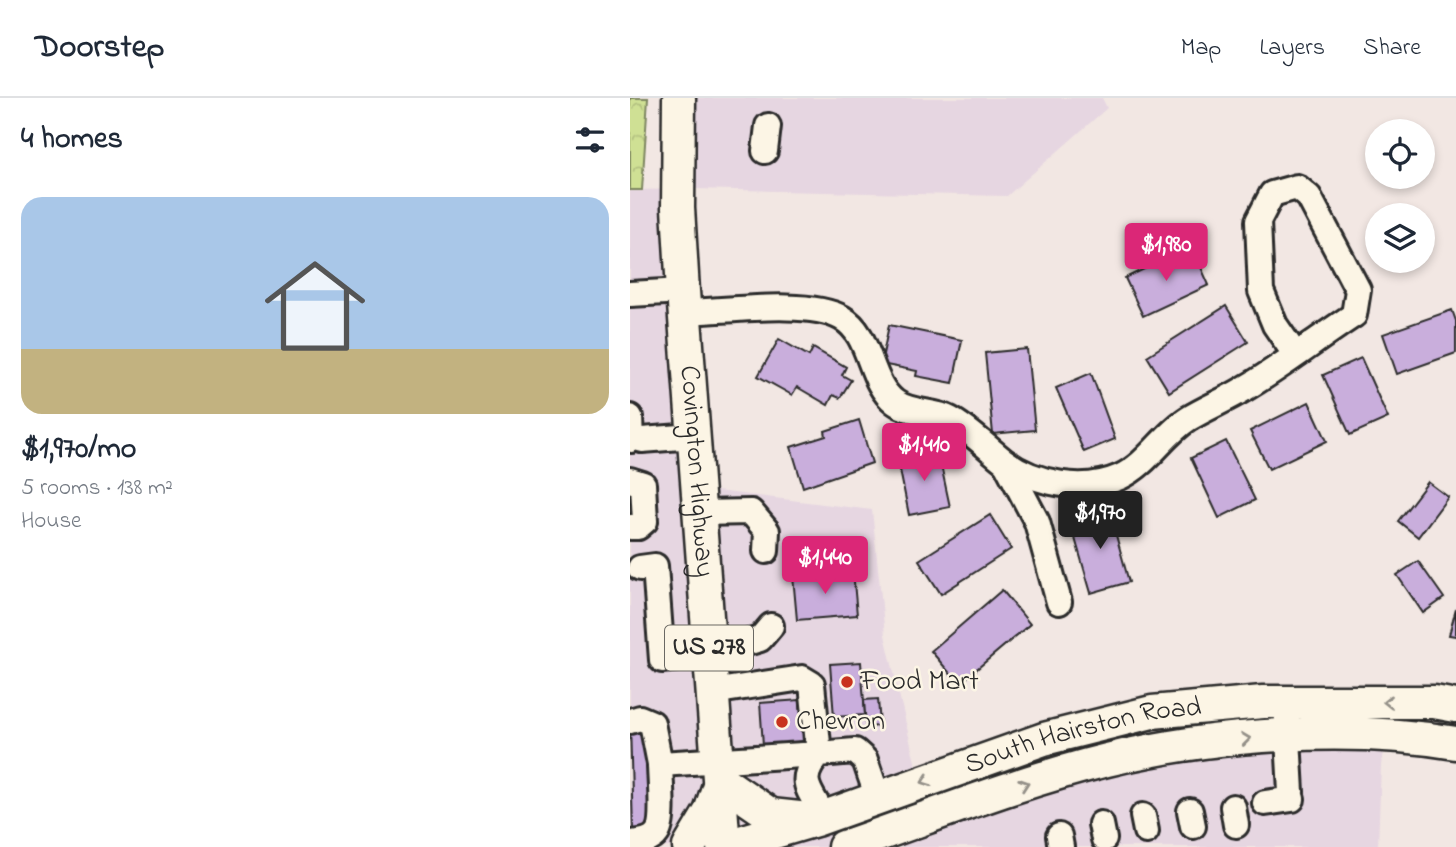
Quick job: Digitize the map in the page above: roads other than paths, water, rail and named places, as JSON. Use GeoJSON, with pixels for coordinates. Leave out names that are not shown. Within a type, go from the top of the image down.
{"type":"FeatureCollection","features":[{"type":"Feature","properties":{"kind":"main road","name":"Covington Highway"},"geometry":{"type":"LineString","coordinates":[[679,98],[678,208],[724,847]]}},
{"type":"Feature","properties":{"kind":"main road","name":"South Hairston Road"},"geometry":{"type":"LineString","coordinates":[[724,847],[820,818],[1044,739],[1152,712],[1286,702],[1434,702],[1456,706]]}},
{"type":"Feature","properties":{"kind":"main road","name":"South Hairston Road"},"geometry":{"type":"LineString","coordinates":[[856,845],[901,837],[1034,780],[1108,760],[1164,749],[1287,735],[1414,736],[1456,743]]}},
{"type":"Feature","properties":{"kind":"main road"},"geometry":{"type":"LineString","coordinates":[[689,847],[710,812],[719,771],[771,814],[820,818]]}},
{"type":"Feature","properties":{"kind":"street"},"geometry":{"type":"LineString","coordinates":[[765,151],[768,126]]}},
{"type":"Feature","properties":{"kind":"street"},"geometry":{"type":"LineString","coordinates":[[630,294],[684,301],[816,308],[843,318],[857,332],[883,387],[894,401],[915,411],[947,417],[965,428],[1006,463],[1050,483],[1071,485],[1119,477],[1146,459],[1186,420],[1245,389],[1354,315],[1358,290],[1309,197],[1297,187],[1272,194],[1258,221],[1261,291],[1275,325],[1296,354]]}},
{"type":"Feature","properties":{"kind":"street"},"geometry":{"type":"LineString","coordinates":[[634,432],[694,436]]}},
{"type":"Feature","properties":{"kind":"street"},"geometry":{"type":"LineString","coordinates":[[1006,463],[1037,522],[1059,603]]}},
{"type":"Feature","properties":{"kind":"street"},"geometry":{"type":"LineString","coordinates":[[630,480],[643,484],[645,521],[638,527],[630,527]]}},
{"type":"Feature","properties":{"kind":"street"},"geometry":{"type":"LineString","coordinates":[[699,513],[751,512],[768,531],[766,551]]}},
{"type":"Feature","properties":{"kind":"street"},"geometry":{"type":"LineString","coordinates":[[640,568],[655,566],[662,660],[709,654],[760,639],[771,626]]}},
{"type":"Feature","properties":{"kind":"street"},"geometry":{"type":"LineString","coordinates":[[712,692],[802,678],[812,684],[819,754],[806,770],[804,777],[820,818]]}},
{"type":"Feature","properties":{"kind":"street"},"geometry":{"type":"LineString","coordinates":[[1265,803],[1292,795],[1286,702]]}},
{"type":"Feature","properties":{"kind":"street"},"geometry":{"type":"LineString","coordinates":[[630,721],[639,718],[652,723],[660,764],[661,822],[657,834],[645,841],[630,843]]}},
{"type":"Feature","properties":{"kind":"street"},"geometry":{"type":"LineString","coordinates":[[660,764],[719,771],[819,754],[855,751],[865,760],[878,798]]}},
{"type":"Feature","properties":{"kind":"place","name":"Food Mart"},"geometry":{"type":"Point","coordinates":[847,682]}},
{"type":"Feature","properties":{"kind":"place","name":"Chevron"},"geometry":{"type":"Point","coordinates":[782,722]}}]}
